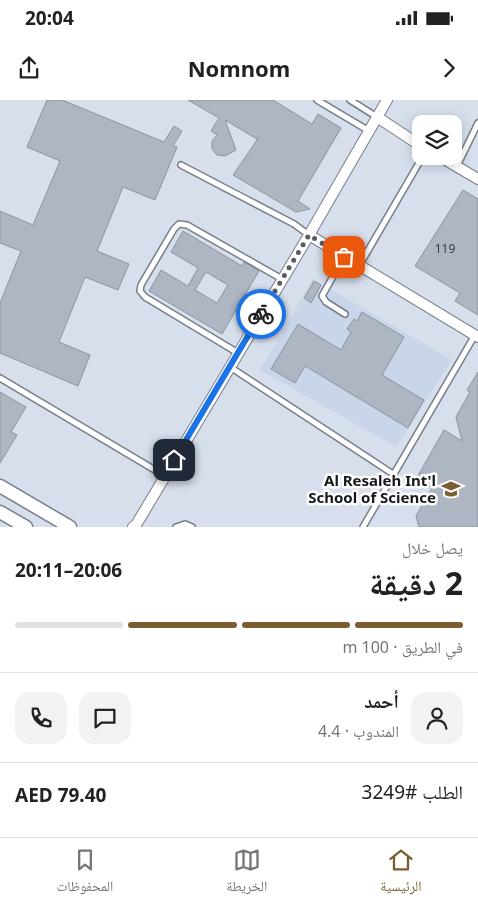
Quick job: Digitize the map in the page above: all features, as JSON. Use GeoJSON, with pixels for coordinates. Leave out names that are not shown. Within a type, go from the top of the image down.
{"type":"FeatureCollection","features":[{"type":"Feature","properties":{"kind":"street"},"geometry":{"type":"LineString","coordinates":[[135,526],[309,235],[387,100]]}},
{"type":"Feature","properties":{"kind":"street"},"geometry":{"type":"LineString","coordinates":[[377,117],[412,140]]}},
{"type":"Feature","properties":{"kind":"street"},"geometry":{"type":"LineString","coordinates":[[457,166],[478,179]]}},
{"type":"Feature","properties":{"kind":"street"},"geometry":{"type":"LineString","coordinates":[[309,235],[477,336]]}},
{"type":"Feature","properties":{"kind":"street"},"geometry":{"type":"LineString","coordinates":[[0,486],[70,527]]}},
{"type":"Feature","properties":{"kind":"street"},"geometry":{"type":"LineString","coordinates":[[0,512],[26,527]]}},
{"type":"Feature","properties":{"kind":"lane"},"geometry":{"type":"LineString","coordinates":[[317,100],[369,131]]}},
{"type":"Feature","properties":{"kind":"lane"},"geometry":{"type":"LineString","coordinates":[[350,100],[377,117]]}},
{"type":"Feature","properties":{"kind":"lane"},"geometry":{"type":"LineString","coordinates":[[457,166],[478,123]]}},
{"type":"Feature","properties":{"kind":"lane"},"geometry":{"type":"LineString","coordinates":[[181,165],[294,224],[309,235]]}},
{"type":"Feature","properties":{"kind":"lane"},"geometry":{"type":"LineString","coordinates":[[359,266],[418,165]]}},
{"type":"Feature","properties":{"kind":"lane"},"geometry":{"type":"LineString","coordinates":[[238,353],[144,297],[140,291],[141,285],[174,229],[179,224],[187,225],[282,279]]}},
{"type":"Feature","properties":{"kind":"lane"},"geometry":{"type":"LineString","coordinates":[[344,257],[322,296],[326,302],[345,314]]}},
{"type":"Feature","properties":{"kind":"lane"},"geometry":{"type":"LineString","coordinates":[[363,527],[477,336]]}},
{"type":"Feature","properties":{"kind":"lane"},"geometry":{"type":"LineString","coordinates":[[230,367],[394,474]]}},
{"type":"Feature","properties":{"kind":"lane"},"geometry":{"type":"LineString","coordinates":[[0,378],[165,476]]}},
{"type":"Feature","properties":{"kind":"lane"},"geometry":{"type":"LineString","coordinates":[[176,527],[185,524],[192,527]]}},
{"type":"Feature","properties":{"kind":"shaded area"},"geometry":{"type":"Polygon","coordinates":[[[313,279],[452,360],[396,447],[260,370],[313,279]]]}},
{"type":"Feature","properties":{"kind":"building"},"geometry":{"type":"Polygon","coordinates":[[[47,100],[62,100],[164,142],[174,126],[182,131],[173,146],[177,147],[155,200],[123,187],[97,251],[129,264],[118,290],[85,277],[59,342],[90,355],[78,386],[0,353],[0,303],[21,251],[0,243],[0,211],[33,225],[60,161],[27,147],[47,100]]]}},
{"type":"Feature","properties":{"kind":"building"},"geometry":{"type":"Polygon","coordinates":[[[188,100],[273,100],[312,124],[318,114],[341,128],[298,201],[310,209],[296,212],[233,175],[259,137],[257,139],[225,120],[236,150],[225,156],[217,155],[212,149],[212,141],[217,135],[211,131],[219,118],[188,100]]]}},
{"type":"Feature","properties":{"kind":"building"},"geometry":{"type":"Polygon","coordinates":[[[463,190],[478,199],[478,315],[455,301],[460,293],[415,266],[463,190]]]}},
{"type":"Feature","properties":{"kind":"building"},"geometry":{"type":"Polygon","coordinates":[[[183,231],[242,266],[244,262],[259,271],[222,334],[149,291],[161,270],[188,286],[198,268],[171,252],[183,231]],[[206,272],[195,290],[217,303],[228,285],[206,272]]]}},
{"type":"Feature","properties":{"kind":"building"},"geometry":{"type":"Polygon","coordinates":[[[314,281],[321,285],[311,303],[304,298],[314,281]]]}},
{"type":"Feature","properties":{"kind":"building"},"geometry":{"type":"Polygon","coordinates":[[[362,312],[404,337],[382,375],[424,400],[408,428],[305,366],[295,383],[271,369],[298,324],[341,350],[351,332],[347,329],[354,319],[357,321],[362,312]]]}},
{"type":"Feature","properties":{"kind":"building"},"geometry":{"type":"Polygon","coordinates":[[[478,372],[478,527],[419,527],[416,516],[432,488],[416,479],[444,430],[462,441],[456,417],[470,392],[467,390],[478,372]]]}},
{"type":"Feature","properties":{"kind":"building"},"geometry":{"type":"Polygon","coordinates":[[[0,392],[26,407],[11,432],[17,435],[0,463],[0,392]]]}},
{"type":"Feature","properties":{"kind":"way so far"},"geometry":{"type":"LineString","coordinates":[[261,314],[309,235],[344,257]]}},
{"type":"Feature","properties":{"kind":"place","name":"Al Resaleh Int'l School of Science"},"geometry":{"type":"Point","coordinates":[451,489]}},
{"type":"Feature","properties":{"kind":"route"},"geometry":{"type":"LineString","coordinates":[[174,460],[261,314]]}}]}
